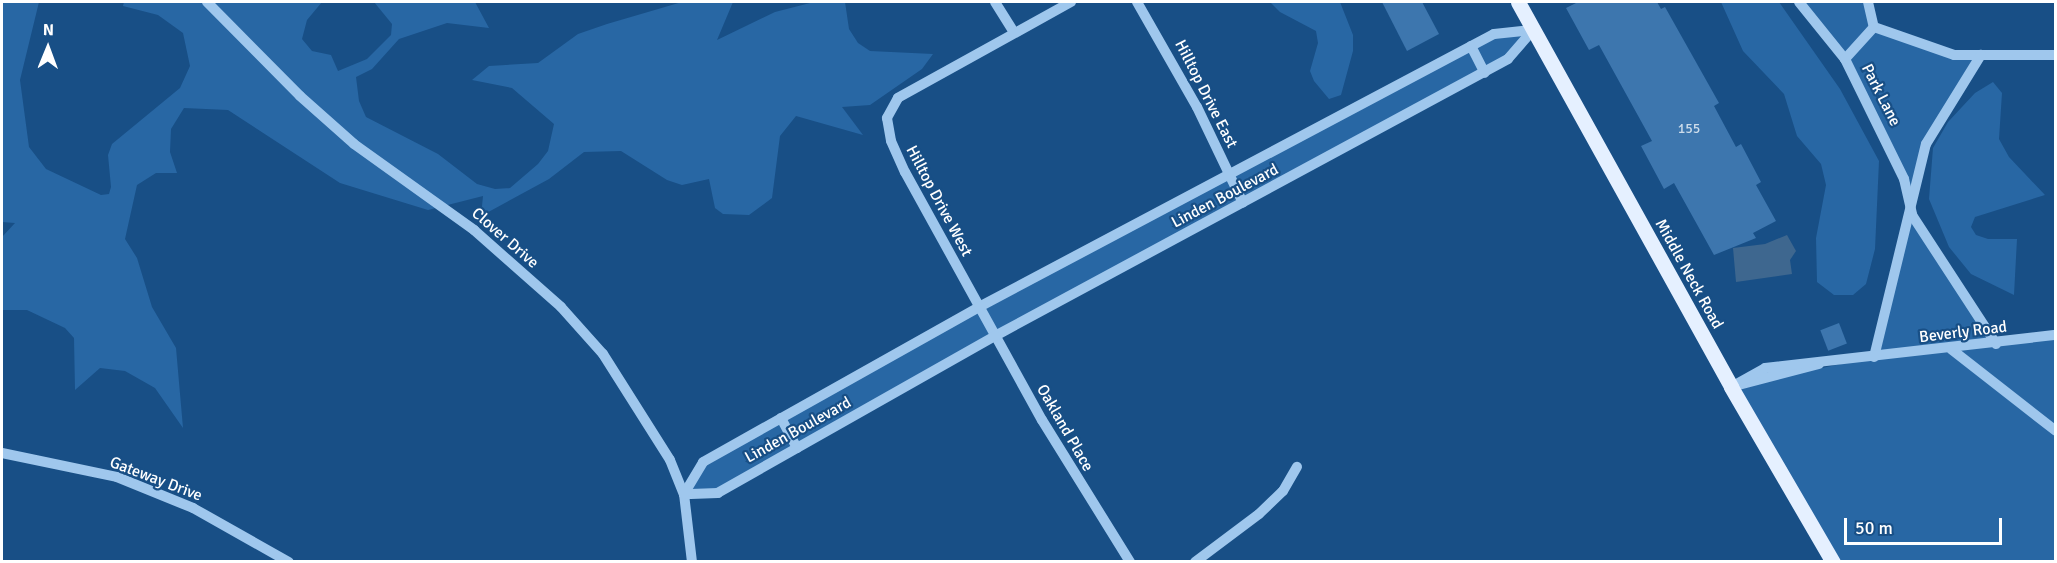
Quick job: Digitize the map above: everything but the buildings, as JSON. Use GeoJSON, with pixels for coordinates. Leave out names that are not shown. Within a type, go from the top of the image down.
{"type":"FeatureCollection","features":[{"type":"Feature","properties":{"kind":"main road","name":"Middle Neck Road"},"geometry":{"type":"LineString","coordinates":[[1518,2],[1731,387],[1833,561]]}},
{"type":"Feature","properties":{"kind":"street","name":"Clover Drive"},"geometry":{"type":"LineString","coordinates":[[207,2],[257,56],[354,144],[474,230],[561,307],[624,382],[670,460],[684,494],[692,561]]}},
{"type":"Feature","properties":{"kind":"street"},"geometry":{"type":"LineString","coordinates":[[995,2],[1014,32],[1071,2]]}},
{"type":"Feature","properties":{"kind":"street","name":"Hilltop Drive East"},"geometry":{"type":"LineString","coordinates":[[1137,2],[1244,202]]}},
{"type":"Feature","properties":{"kind":"street","name":"Park Lane"},"geometry":{"type":"LineString","coordinates":[[1799,2],[1845,59],[1904,179],[1912,215],[1995,344]]}},
{"type":"Feature","properties":{"kind":"street"},"geometry":{"type":"LineString","coordinates":[[1868,2],[1874,27]]}},
{"type":"Feature","properties":{"kind":"street"},"geometry":{"type":"LineString","coordinates":[[1845,59],[1874,27]]}},
{"type":"Feature","properties":{"kind":"street"},"geometry":{"type":"LineString","coordinates":[[1874,27],[1954,55],[2055,56]]}},
{"type":"Feature","properties":{"kind":"street","name":"Linden Boulevard"},"geometry":{"type":"LineString","coordinates":[[684,494],[703,462],[979,307],[1228,171],[1494,34],[1533,30]]}},
{"type":"Feature","properties":{"kind":"street","name":"Linden Boulevard"},"geometry":{"type":"LineString","coordinates":[[684,494],[717,493],[995,336],[1485,73],[1508,59],[1533,30]]}},
{"type":"Feature","properties":{"kind":"street","name":"Hilltop Drive West"},"geometry":{"type":"LineString","coordinates":[[979,307],[905,172],[891,141],[887,118],[898,98],[1014,32]]}},
{"type":"Feature","properties":{"kind":"street"},"geometry":{"type":"LineString","coordinates":[[1471,46],[1485,73]]}},
{"type":"Feature","properties":{"kind":"street","name":"Park Lane"},"geometry":{"type":"LineString","coordinates":[[1874,357],[1912,215],[1926,144],[1982,55]]}},
{"type":"Feature","properties":{"kind":"street","name":"Oakland Place"},"geometry":{"type":"LineString","coordinates":[[979,307],[1130,561]]}},
{"type":"Feature","properties":{"kind":"street","name":"Beverly Road"},"geometry":{"type":"LineString","coordinates":[[1731,387],[1765,369],[1995,344],[2055,335]]}},
{"type":"Feature","properties":{"kind":"street"},"geometry":{"type":"LineString","coordinates":[[1952,349],[2055,431]]}},
{"type":"Feature","properties":{"kind":"street"},"geometry":{"type":"LineString","coordinates":[[781,418],[797,448]]}},
{"type":"Feature","properties":{"kind":"street","name":"Gateway Drive"},"geometry":{"type":"LineString","coordinates":[[2,453],[117,477],[193,508],[289,561]]}},
{"type":"Feature","properties":{"kind":"street"},"geometry":{"type":"LineString","coordinates":[[1195,561],[1259,514],[1283,491],[1297,467]]}},
{"type":"Feature","properties":{"kind":"shaded area"},"geometry":{"type":"Polygon","coordinates":[[[2,2],[39,2],[20,80],[29,147],[46,169],[101,195],[109,194],[111,187],[108,155],[112,144],[180,88],[190,66],[183,33],[158,15],[123,6],[124,2],[322,2],[307,20],[302,39],[312,51],[331,55],[338,71],[367,59],[391,35],[392,24],[374,2],[475,2],[489,28],[447,23],[399,39],[372,69],[356,77],[359,101],[366,117],[438,154],[477,184],[495,189],[510,188],[538,164],[548,151],[554,124],[512,88],[472,80],[489,66],[538,63],[578,34],[607,24],[682,2],[733,2],[717,40],[775,12],[814,2],[845,2],[849,29],[858,43],[870,51],[933,54],[922,69],[870,105],[842,107],[863,135],[796,116],[780,136],[772,198],[749,215],[723,214],[715,208],[709,179],[682,185],[667,180],[621,151],[584,152],[549,179],[481,216],[483,196],[428,210],[340,183],[228,110],[184,108],[171,129],[170,152],[177,173],[156,173],[137,185],[125,239],[137,258],[152,307],[176,348],[183,428],[155,388],[125,371],[100,368],[75,390],[74,338],[65,328],[27,310],[2,310],[2,237],[15,223],[2,222],[2,2]]]}},
{"type":"Feature","properties":{"kind":"shaded area"},"geometry":{"type":"Polygon","coordinates":[[[1270,2],[1340,2],[1353,35],[1353,51],[1341,95],[1329,99],[1314,81],[1310,71],[1318,43],[1316,31],[1280,12],[1270,2]]]}},
{"type":"Feature","properties":{"kind":"shaded area"},"geometry":{"type":"Polygon","coordinates":[[[1721,2],[1779,2],[1840,89],[1879,161],[1875,249],[1866,284],[1853,295],[1834,295],[1817,282],[1816,238],[1826,185],[1821,164],[1797,136],[1784,94],[1743,51],[1721,2]]]}},
{"type":"Feature","properties":{"kind":"shaded area"},"geometry":{"type":"Polygon","coordinates":[[[1799,2],[1868,2],[1874,27],[1954,55],[1981,55],[1926,144],[1912,215],[1904,179],[1845,59],[1799,2]]]}},
{"type":"Feature","properties":{"kind":"shaded area"},"geometry":{"type":"Polygon","coordinates":[[[1533,30],[1507,60],[718,493],[684,494],[703,461],[1494,34],[1533,30]]]}},
{"type":"Feature","properties":{"kind":"shaded area"},"geometry":{"type":"Polygon","coordinates":[[[1993,82],[2002,93],[1999,139],[2009,157],[2045,195],[1975,217],[1971,227],[1976,235],[1988,239],[2017,239],[2014,295],[1971,274],[1949,247],[1929,199],[1933,148],[1948,122],[1975,93],[1993,82]]]}},
{"type":"Feature","properties":{"kind":"shaded area"},"geometry":{"type":"Polygon","coordinates":[[[1912,215],[1995,343],[2055,335],[2055,561],[1833,561],[1731,387],[1874,357],[1912,215]]]}},
{"type":"Feature","properties":{"kind":"shaded area"},"geometry":{"type":"Polygon","coordinates":[[[1787,235],[1796,251],[1790,260],[1792,274],[1736,282],[1733,248],[1765,244],[1787,235]]]}}]}
